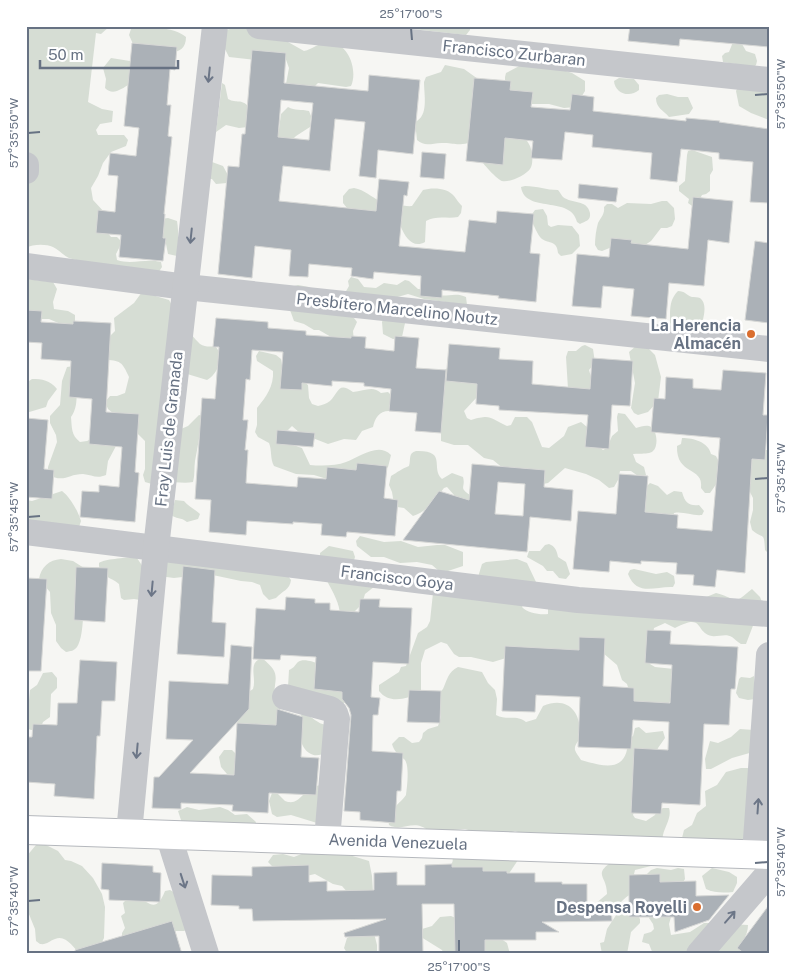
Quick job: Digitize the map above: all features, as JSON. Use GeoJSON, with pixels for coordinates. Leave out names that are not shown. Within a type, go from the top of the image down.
{"type":"FeatureCollection","features":[{"type":"Feature","properties":{"kind":"main road","name":"Avenida Venezuela"},"geometry":{"type":"LineString","coordinates":[[26,830],[327,840],[764,861]]}},
{"type":"Feature","properties":{"kind":"street","name":"Fray Luis de Granada"},"geometry":{"type":"LineString","coordinates":[[129,833],[156,548],[215,26]]}},
{"type":"Feature","properties":{"kind":"street","name":"Francisco Zurbaran"},"geometry":{"type":"LineString","coordinates":[[260,26],[769,80]]}},
{"type":"Feature","properties":{"kind":"street"},"geometry":{"type":"LineString","coordinates":[[26,165],[26,171]]}},
{"type":"Feature","properties":{"kind":"street","name":"Presbítero Marcelino Noutz"},"geometry":{"type":"LineString","coordinates":[[26,266],[186,286],[769,349]]}},
{"type":"Feature","properties":{"kind":"street","name":"Francisco Goya"},"geometry":{"type":"LineString","coordinates":[[26,532],[578,600],[769,614]]}},
{"type":"Feature","properties":{"kind":"street"},"geometry":{"type":"LineString","coordinates":[[698,954],[764,861],[769,655]]}},
{"type":"Feature","properties":{"kind":"street"},"geometry":{"type":"LineString","coordinates":[[285,697],[330,709],[337,719],[327,840]]}},
{"type":"Feature","properties":{"kind":"street"},"geometry":{"type":"LineString","coordinates":[[168,834],[206,954]]}},
{"type":"Feature","properties":{"kind":"shaded area"},"geometry":{"type":"Polygon","coordinates":[[[26,26],[110,26],[101,34],[96,33],[88,102],[102,109],[113,111],[112,122],[100,124],[96,130],[98,135],[124,135],[128,140],[126,146],[111,152],[103,163],[91,188],[93,200],[105,213],[107,232],[111,237],[117,237],[122,242],[116,254],[117,260],[161,262],[162,267],[158,273],[91,264],[69,258],[47,245],[36,245],[26,248],[26,26]]]}},
{"type":"Feature","properties":{"kind":"shaded area"},"geometry":{"type":"Polygon","coordinates":[[[132,26],[145,26],[175,31],[186,37],[184,45],[180,50],[166,52],[133,44],[129,35],[132,26]]]}},
{"type":"Feature","properties":{"kind":"shaded area"},"geometry":{"type":"Polygon","coordinates":[[[248,26],[288,42],[304,51],[323,44],[337,44],[347,53],[350,59],[353,73],[351,86],[318,83],[313,88],[286,84],[289,68],[285,57],[257,60],[229,57],[223,45],[225,31],[248,26]]]}},
{"type":"Feature","properties":{"kind":"shaded area"},"geometry":{"type":"Polygon","coordinates":[[[386,26],[470,26],[470,30],[466,35],[386,26]]]}},
{"type":"Feature","properties":{"kind":"shaded area"},"geometry":{"type":"Polygon","coordinates":[[[733,42],[742,44],[746,51],[755,54],[757,61],[754,67],[723,62],[722,56],[729,52],[733,42]]]}},
{"type":"Feature","properties":{"kind":"shaded area"},"geometry":{"type":"Polygon","coordinates":[[[111,58],[130,61],[136,67],[130,84],[114,92],[105,88],[106,79],[103,68],[111,58]]]}},
{"type":"Feature","properties":{"kind":"shaded area"},"geometry":{"type":"Polygon","coordinates":[[[523,64],[572,73],[585,81],[585,91],[575,107],[564,108],[549,104],[531,104],[510,91],[505,82],[506,73],[523,64]]]}},
{"type":"Feature","properties":{"kind":"shaded area"},"geometry":{"type":"Polygon","coordinates":[[[445,65],[464,69],[478,79],[468,143],[423,144],[417,140],[415,122],[424,110],[424,82],[426,77],[441,72],[445,65]]]}},
{"type":"Feature","properties":{"kind":"shaded area"},"geometry":{"type":"Polygon","coordinates":[[[769,77],[769,120],[739,106],[736,91],[738,87],[769,77]]]}},
{"type":"Feature","properties":{"kind":"shaded area"},"geometry":{"type":"Polygon","coordinates":[[[619,78],[634,79],[639,85],[639,90],[631,94],[620,92],[614,81],[619,78]]]}},
{"type":"Feature","properties":{"kind":"shaded area"},"geometry":{"type":"Polygon","coordinates":[[[222,83],[225,85],[228,99],[244,103],[249,107],[248,127],[239,128],[226,125],[216,132],[222,83]]]}},
{"type":"Feature","properties":{"kind":"shaded area"},"geometry":{"type":"Polygon","coordinates":[[[667,94],[688,97],[693,108],[689,114],[669,117],[656,101],[659,95],[667,94]]]}},
{"type":"Feature","properties":{"kind":"shaded area"},"geometry":{"type":"Polygon","coordinates":[[[288,107],[309,111],[311,116],[310,127],[288,144],[268,131],[279,129],[281,114],[288,107]]]}},
{"type":"Feature","properties":{"kind":"shaded area"},"geometry":{"type":"Polygon","coordinates":[[[515,128],[530,146],[532,164],[528,171],[521,176],[513,180],[502,181],[483,163],[498,140],[515,128]]]}},
{"type":"Feature","properties":{"kind":"shaded area"},"geometry":{"type":"Polygon","coordinates":[[[692,150],[712,157],[713,170],[710,175],[710,191],[702,195],[695,208],[688,203],[689,199],[679,191],[679,186],[685,181],[688,151],[692,150]]]}},
{"type":"Feature","properties":{"kind":"shaded area"},"geometry":{"type":"Polygon","coordinates":[[[212,162],[223,166],[230,179],[227,183],[216,184],[212,179],[209,179],[212,162]]]}},
{"type":"Feature","properties":{"kind":"shaded area"},"geometry":{"type":"Polygon","coordinates":[[[521,187],[558,190],[563,197],[586,206],[590,213],[590,218],[580,224],[573,214],[566,209],[531,200],[524,195],[521,187]]]}},
{"type":"Feature","properties":{"kind":"shaded area"},"geometry":{"type":"Polygon","coordinates":[[[354,188],[380,201],[412,206],[423,190],[436,188],[451,193],[462,206],[461,213],[458,217],[426,221],[425,242],[417,244],[407,238],[401,227],[351,213],[343,203],[343,196],[349,189],[354,188]]]}},
{"type":"Feature","properties":{"kind":"shaded area"},"geometry":{"type":"Polygon","coordinates":[[[667,201],[674,208],[675,219],[672,226],[661,228],[651,241],[645,245],[612,247],[602,251],[598,250],[595,245],[595,237],[598,223],[607,204],[612,204],[618,208],[627,203],[651,204],[667,201]]]}},
{"type":"Feature","properties":{"kind":"shaded area"},"geometry":{"type":"Polygon","coordinates":[[[543,209],[547,216],[548,225],[551,227],[558,225],[572,226],[579,235],[580,246],[572,254],[561,256],[554,244],[542,239],[538,235],[530,217],[535,210],[543,209]]]}},
{"type":"Feature","properties":{"kind":"shaded area"},"geometry":{"type":"Polygon","coordinates":[[[168,218],[177,221],[177,256],[168,254],[166,244],[161,238],[161,219],[168,218]]]}},
{"type":"Feature","properties":{"kind":"shaded area"},"geometry":{"type":"Polygon","coordinates":[[[351,277],[358,279],[364,287],[376,288],[384,283],[397,285],[405,280],[418,289],[427,290],[438,295],[466,297],[467,305],[424,299],[408,294],[394,298],[345,293],[351,277]]]}},
{"type":"Feature","properties":{"kind":"shaded area"},"geometry":{"type":"Polygon","coordinates":[[[26,279],[53,282],[57,289],[53,302],[54,309],[68,311],[75,315],[75,321],[70,328],[49,319],[26,322],[26,279]]]}},
{"type":"Feature","properties":{"kind":"shaded area"},"geometry":{"type":"Polygon","coordinates":[[[294,286],[309,287],[354,318],[357,322],[353,331],[354,342],[331,337],[319,330],[314,330],[294,321],[290,310],[294,286]]]}},
{"type":"Feature","properties":{"kind":"shaded area"},"geometry":{"type":"Polygon","coordinates":[[[678,291],[700,298],[703,301],[705,309],[701,329],[670,329],[671,304],[678,291]]]}},
{"type":"Feature","properties":{"kind":"shaded area"},"geometry":{"type":"Polygon","coordinates":[[[142,292],[169,300],[196,340],[204,346],[215,346],[220,355],[217,369],[207,380],[184,373],[181,429],[188,426],[199,415],[203,416],[193,482],[157,482],[152,484],[145,482],[143,475],[145,469],[145,441],[108,409],[105,402],[110,396],[125,393],[129,377],[125,368],[117,361],[103,360],[110,336],[115,331],[114,318],[134,303],[142,292]]]}},
{"type":"Feature","properties":{"kind":"shaded area"},"geometry":{"type":"Polygon","coordinates":[[[384,317],[405,323],[402,337],[393,339],[383,334],[382,322],[384,317]]]}},
{"type":"Feature","properties":{"kind":"shaded area"},"geometry":{"type":"Polygon","coordinates":[[[585,345],[593,349],[595,363],[589,370],[595,391],[568,389],[566,357],[568,351],[576,351],[585,345]]]}},
{"type":"Feature","properties":{"kind":"shaded area"},"geometry":{"type":"Polygon","coordinates":[[[636,346],[649,349],[655,355],[661,377],[658,401],[648,412],[638,415],[631,408],[635,383],[629,352],[636,346]]]}},
{"type":"Feature","properties":{"kind":"shaded area"},"geometry":{"type":"Polygon","coordinates":[[[259,351],[276,355],[281,359],[282,365],[308,385],[309,398],[312,404],[318,406],[330,401],[339,389],[342,388],[353,392],[375,389],[381,393],[388,392],[392,396],[393,407],[389,411],[380,414],[376,418],[373,427],[362,431],[356,440],[344,439],[328,444],[300,433],[292,426],[288,430],[282,431],[287,442],[302,448],[310,465],[338,464],[375,450],[380,450],[386,451],[391,455],[388,467],[383,471],[355,470],[345,475],[327,479],[314,475],[296,474],[274,466],[269,443],[258,437],[255,432],[257,408],[269,391],[273,376],[273,371],[257,361],[256,356],[259,351]]]}},
{"type":"Feature","properties":{"kind":"shaded area"},"geometry":{"type":"Polygon","coordinates":[[[74,366],[77,399],[71,417],[73,434],[80,442],[93,438],[116,446],[108,461],[106,475],[103,476],[78,474],[59,478],[48,475],[48,467],[57,442],[50,423],[50,416],[60,405],[62,381],[67,367],[74,366]]]}},
{"type":"Feature","properties":{"kind":"shaded area"},"geometry":{"type":"Polygon","coordinates":[[[448,368],[477,377],[478,396],[464,411],[467,418],[471,420],[487,417],[507,426],[511,425],[515,417],[527,417],[532,422],[542,447],[549,448],[564,436],[568,427],[581,422],[587,427],[595,444],[603,450],[607,448],[612,436],[618,431],[618,413],[625,414],[636,428],[652,427],[656,437],[655,449],[649,453],[633,454],[636,462],[644,467],[646,475],[638,476],[631,471],[620,471],[614,487],[609,488],[599,480],[586,474],[565,468],[548,483],[543,484],[529,472],[528,468],[504,469],[493,460],[484,458],[468,445],[454,445],[441,441],[444,370],[448,368]]]}},
{"type":"Feature","properties":{"kind":"shaded area"},"geometry":{"type":"Polygon","coordinates":[[[32,379],[46,381],[57,389],[46,407],[26,413],[26,383],[32,379]]]}},
{"type":"Feature","properties":{"kind":"shaded area"},"geometry":{"type":"Polygon","coordinates":[[[682,438],[704,444],[711,454],[716,456],[721,466],[717,483],[710,493],[705,493],[701,488],[701,481],[698,476],[681,462],[677,446],[681,444],[682,438]]]}},
{"type":"Feature","properties":{"kind":"shaded area"},"geometry":{"type":"Polygon","coordinates":[[[763,450],[769,450],[769,554],[765,550],[762,536],[752,530],[750,522],[753,498],[748,488],[751,461],[763,450]]]}},
{"type":"Feature","properties":{"kind":"shaded area"},"geometry":{"type":"Polygon","coordinates":[[[416,451],[432,453],[442,479],[452,473],[463,477],[463,489],[470,495],[468,502],[457,505],[454,495],[447,487],[427,508],[413,516],[404,508],[397,507],[394,504],[389,485],[391,476],[409,466],[411,455],[416,451]]]}},
{"type":"Feature","properties":{"kind":"shaded area"},"geometry":{"type":"Polygon","coordinates":[[[650,483],[658,486],[667,495],[674,491],[682,492],[688,503],[699,505],[704,511],[702,515],[674,513],[673,517],[645,516],[646,487],[650,483]]]}},
{"type":"Feature","properties":{"kind":"shaded area"},"geometry":{"type":"Polygon","coordinates":[[[62,491],[71,500],[78,513],[81,521],[79,527],[26,526],[26,500],[32,501],[62,491]]]}},
{"type":"Feature","properties":{"kind":"shaded area"},"geometry":{"type":"Polygon","coordinates":[[[175,500],[184,501],[200,514],[198,519],[187,522],[171,515],[175,500]]]}},
{"type":"Feature","properties":{"kind":"shaded area"},"geometry":{"type":"Polygon","coordinates":[[[360,536],[384,542],[401,541],[418,547],[445,545],[463,552],[463,566],[448,571],[439,571],[432,565],[417,562],[400,563],[384,557],[371,557],[357,546],[356,541],[360,536]]]}},
{"type":"Feature","properties":{"kind":"shaded area"},"geometry":{"type":"Polygon","coordinates":[[[545,545],[553,546],[558,557],[566,562],[570,574],[566,579],[559,578],[553,571],[547,571],[543,566],[527,557],[529,551],[540,551],[545,545]]]}},
{"type":"Feature","properties":{"kind":"shaded area"},"geometry":{"type":"Polygon","coordinates":[[[329,546],[353,551],[355,557],[353,564],[320,561],[320,553],[329,546]]]}},
{"type":"Feature","properties":{"kind":"shaded area"},"geometry":{"type":"Polygon","coordinates":[[[158,556],[288,576],[291,580],[285,590],[276,598],[269,600],[263,594],[260,585],[252,582],[208,574],[174,578],[159,576],[158,556]]]}},
{"type":"Feature","properties":{"kind":"shaded area"},"geometry":{"type":"Polygon","coordinates":[[[133,557],[137,558],[143,567],[140,600],[124,600],[121,598],[119,584],[103,574],[99,563],[133,557]]]}},
{"type":"Feature","properties":{"kind":"shaded area"},"geometry":{"type":"Polygon","coordinates":[[[61,559],[73,561],[84,568],[82,632],[77,647],[66,652],[56,641],[56,625],[51,613],[50,592],[39,579],[46,565],[61,559]]]}},
{"type":"Feature","properties":{"kind":"shaded area"},"geometry":{"type":"Polygon","coordinates":[[[517,559],[527,563],[536,582],[522,607],[527,611],[538,614],[548,614],[548,609],[704,598],[716,593],[737,600],[752,589],[762,602],[746,644],[741,644],[730,636],[706,634],[695,622],[675,628],[665,623],[654,628],[649,658],[650,664],[655,667],[674,669],[677,693],[667,705],[636,703],[632,700],[627,684],[622,680],[617,665],[603,653],[506,658],[493,662],[471,657],[459,657],[454,654],[447,644],[441,642],[425,650],[421,663],[421,693],[393,699],[388,698],[379,691],[379,685],[399,672],[401,667],[406,666],[418,633],[427,627],[430,621],[433,593],[478,577],[482,564],[486,562],[517,559]]]}},
{"type":"Feature","properties":{"kind":"shaded area"},"geometry":{"type":"Polygon","coordinates":[[[634,569],[656,574],[667,572],[674,576],[675,583],[673,587],[641,588],[636,586],[628,574],[630,570],[634,569]]]}},
{"type":"Feature","properties":{"kind":"shaded area"},"geometry":{"type":"Polygon","coordinates":[[[327,581],[375,586],[365,594],[362,604],[353,613],[345,702],[342,705],[288,687],[289,670],[298,662],[306,660],[319,664],[340,616],[334,594],[327,581]]]}},
{"type":"Feature","properties":{"kind":"shaded area"},"geometry":{"type":"Polygon","coordinates":[[[262,658],[276,675],[274,697],[280,706],[281,730],[242,728],[236,721],[247,693],[253,689],[255,663],[262,658]]]}},
{"type":"Feature","properties":{"kind":"shaded area"},"geometry":{"type":"Polygon","coordinates":[[[458,667],[482,672],[488,683],[495,690],[497,699],[496,715],[500,717],[519,718],[526,722],[536,719],[543,706],[552,703],[566,704],[575,713],[580,726],[580,737],[575,750],[581,760],[614,765],[624,758],[628,739],[633,736],[635,728],[639,727],[646,733],[663,731],[665,738],[658,748],[633,815],[635,818],[646,821],[655,815],[657,811],[669,808],[669,818],[663,837],[664,852],[651,866],[635,870],[634,874],[637,878],[632,894],[621,902],[614,912],[609,913],[596,908],[595,904],[607,894],[602,873],[603,869],[613,861],[619,838],[613,836],[587,839],[515,831],[503,835],[465,829],[430,832],[414,825],[394,827],[389,825],[391,812],[406,795],[408,776],[406,762],[396,753],[392,744],[399,737],[404,737],[412,743],[419,742],[423,733],[428,729],[438,726],[441,717],[439,693],[450,674],[458,667]]]}},
{"type":"Feature","properties":{"kind":"shaded area"},"geometry":{"type":"Polygon","coordinates":[[[52,672],[57,678],[57,688],[51,694],[50,717],[43,722],[41,727],[31,730],[27,728],[26,701],[29,700],[30,690],[37,685],[43,673],[52,672]]]}},
{"type":"Feature","properties":{"kind":"shaded area"},"geometry":{"type":"Polygon","coordinates":[[[754,676],[755,699],[739,698],[736,693],[739,679],[741,677],[750,678],[754,676]]]}},
{"type":"Feature","properties":{"kind":"shaded area"},"geometry":{"type":"Polygon","coordinates":[[[302,714],[327,725],[327,753],[313,755],[304,747],[299,736],[299,723],[302,714]]]}},
{"type":"Feature","properties":{"kind":"shaded area"},"geometry":{"type":"Polygon","coordinates":[[[740,729],[754,730],[753,752],[732,758],[711,769],[706,769],[705,759],[710,741],[718,743],[731,737],[740,729]]]}},
{"type":"Feature","properties":{"kind":"shaded area"},"geometry":{"type":"Polygon","coordinates":[[[224,750],[232,750],[239,757],[235,775],[227,774],[221,767],[219,757],[224,750]]]}},
{"type":"Feature","properties":{"kind":"shaded area"},"geometry":{"type":"Polygon","coordinates":[[[741,768],[751,770],[763,841],[681,842],[684,830],[692,825],[697,813],[706,806],[705,791],[717,785],[726,772],[741,768]]]}},
{"type":"Feature","properties":{"kind":"shaded area"},"geometry":{"type":"Polygon","coordinates":[[[321,785],[317,823],[291,815],[277,817],[272,814],[269,801],[272,793],[278,794],[285,801],[293,802],[303,795],[301,789],[321,785]]]}},
{"type":"Feature","properties":{"kind":"shaded area"},"geometry":{"type":"Polygon","coordinates":[[[187,807],[199,810],[220,807],[235,815],[247,814],[256,822],[254,829],[182,823],[178,811],[187,807]]]}},
{"type":"Feature","properties":{"kind":"shaded area"},"geometry":{"type":"Polygon","coordinates":[[[42,843],[58,851],[65,860],[82,866],[93,878],[102,894],[105,907],[104,938],[101,944],[81,954],[63,938],[42,944],[36,941],[35,929],[26,907],[26,857],[36,845],[42,843]]]}},
{"type":"Feature","properties":{"kind":"shaded area"},"geometry":{"type":"Polygon","coordinates":[[[333,850],[369,861],[373,892],[349,894],[342,886],[333,884],[315,874],[306,876],[273,867],[268,862],[273,855],[283,854],[294,857],[304,853],[333,850]]]}},
{"type":"Feature","properties":{"kind":"shaded area"},"geometry":{"type":"Polygon","coordinates":[[[450,850],[520,857],[508,875],[448,867],[453,860],[450,850]]]}},
{"type":"Feature","properties":{"kind":"shaded area"},"geometry":{"type":"Polygon","coordinates":[[[657,868],[684,869],[685,879],[682,884],[662,883],[649,878],[647,874],[657,868]]]}},
{"type":"Feature","properties":{"kind":"shaded area"},"geometry":{"type":"Polygon","coordinates":[[[712,868],[729,872],[737,877],[737,883],[733,892],[719,892],[706,889],[702,876],[712,868]]]}},
{"type":"Feature","properties":{"kind":"shaded area"},"geometry":{"type":"Polygon","coordinates":[[[170,890],[179,895],[189,928],[184,931],[167,931],[122,940],[122,933],[125,928],[121,916],[125,913],[123,903],[128,898],[137,895],[153,905],[159,902],[165,891],[170,890]]]}},
{"type":"Feature","properties":{"kind":"shaded area"},"geometry":{"type":"Polygon","coordinates":[[[624,903],[633,907],[640,919],[640,923],[631,932],[627,954],[602,954],[600,943],[604,942],[607,929],[624,903]]]}},
{"type":"Feature","properties":{"kind":"shaded area"},"geometry":{"type":"Polygon","coordinates":[[[654,912],[671,917],[669,924],[671,935],[690,932],[704,923],[748,925],[740,954],[653,954],[649,944],[642,942],[644,934],[654,929],[649,918],[654,912]]]}},
{"type":"Feature","properties":{"kind":"shaded area"},"geometry":{"type":"Polygon","coordinates":[[[451,916],[497,936],[507,943],[510,954],[444,954],[442,950],[421,937],[422,929],[432,926],[440,917],[451,916]]]}},
{"type":"Feature","properties":{"kind":"shaded area"},"geometry":{"type":"Polygon","coordinates":[[[357,933],[374,933],[377,954],[347,953],[344,948],[347,938],[357,933]]]}},
{"type":"Feature","properties":{"kind":"building"},"geometry":{"type":"Polygon","coordinates":[[[630,26],[769,26],[769,47],[680,39],[679,46],[628,41],[630,26]]]}},
{"type":"Feature","properties":{"kind":"building"},"geometry":{"type":"Polygon","coordinates":[[[132,43],[177,47],[175,70],[170,69],[167,105],[171,105],[168,136],[172,137],[164,214],[163,238],[166,238],[163,261],[119,257],[121,235],[96,233],[98,210],[115,212],[118,176],[108,175],[110,153],[136,156],[139,128],[124,126],[132,43]]]}},
{"type":"Feature","properties":{"kind":"building"},"geometry":{"type":"Polygon","coordinates":[[[252,50],[286,53],[284,83],[368,91],[369,75],[420,80],[413,154],[378,150],[376,178],[359,176],[365,122],[335,119],[330,171],[283,166],[279,201],[376,211],[379,179],[409,182],[407,196],[404,195],[399,246],[465,252],[469,220],[496,223],[497,211],[534,214],[530,253],[540,254],[536,302],[442,290],[442,298],[420,296],[421,276],[374,272],[373,279],[351,276],[352,268],[309,264],[308,277],[289,276],[291,250],[255,246],[252,278],[218,274],[228,166],[239,167],[242,134],[245,134],[252,50]],[[281,100],[278,137],[309,140],[313,103],[281,100]]]}},
{"type":"Feature","properties":{"kind":"building"},"geometry":{"type":"Polygon","coordinates":[[[474,78],[511,81],[510,90],[533,92],[531,107],[570,110],[572,94],[594,97],[593,111],[686,121],[686,118],[720,121],[769,129],[769,203],[750,202],[753,162],[719,159],[719,153],[681,149],[677,182],[650,179],[652,153],[592,147],[593,135],[565,132],[562,160],[531,158],[533,141],[505,138],[503,165],[466,161],[474,78]]]}},
{"type":"Feature","properties":{"kind":"building"},"geometry":{"type":"Polygon","coordinates":[[[422,152],[446,154],[444,179],[420,177],[422,152]]]}},
{"type":"Feature","properties":{"kind":"building"},"geometry":{"type":"Polygon","coordinates":[[[579,184],[618,188],[616,202],[578,198],[579,184]]]}},
{"type":"Feature","properties":{"kind":"building"},"geometry":{"type":"Polygon","coordinates":[[[693,197],[733,201],[729,243],[708,240],[704,286],[669,283],[666,319],[631,316],[634,289],[603,286],[601,308],[572,306],[577,254],[609,257],[611,238],[632,240],[631,243],[688,249],[693,197]]]}},
{"type":"Feature","properties":{"kind":"building"},"geometry":{"type":"Polygon","coordinates":[[[755,241],[769,243],[769,323],[745,320],[755,241]]]}},
{"type":"Feature","properties":{"kind":"building"},"geometry":{"type":"Polygon","coordinates":[[[26,310],[42,311],[41,322],[73,324],[73,321],[111,323],[106,412],[139,414],[135,472],[139,473],[135,522],[80,517],[82,491],[99,492],[99,485],[119,487],[122,447],[89,444],[92,399],[69,397],[71,361],[41,359],[42,343],[26,342],[26,310]]]}},
{"type":"Feature","properties":{"kind":"building"},"geometry":{"type":"Polygon","coordinates":[[[216,318],[268,322],[268,328],[306,331],[306,335],[366,337],[365,348],[394,351],[395,336],[419,338],[416,368],[446,370],[441,433],[415,431],[417,413],[389,411],[391,389],[364,386],[364,383],[332,381],[332,386],[302,383],[302,390],[280,389],[283,352],[252,350],[250,380],[246,379],[243,420],[248,420],[245,450],[248,450],[246,483],[297,487],[298,477],[326,479],[327,467],[356,470],[357,463],[387,466],[384,498],[398,500],[395,536],[347,532],[346,537],[321,535],[322,524],[247,521],[246,535],[209,532],[211,500],[195,499],[202,398],[215,399],[219,347],[213,347],[216,318]]]}},
{"type":"Feature","properties":{"kind":"building"},"geometry":{"type":"Polygon","coordinates":[[[449,344],[500,348],[499,359],[533,361],[532,384],[590,389],[592,358],[633,361],[630,406],[612,405],[609,449],[585,447],[588,415],[499,410],[499,406],[476,404],[477,384],[446,381],[449,344]]]}},
{"type":"Feature","properties":{"kind":"building"},"geometry":{"type":"Polygon","coordinates":[[[723,370],[766,373],[763,415],[768,415],[765,460],[752,459],[745,573],[717,570],[715,587],[693,585],[694,575],[676,574],[677,563],[641,561],[641,564],[610,561],[609,572],[573,569],[578,511],[616,514],[619,474],[648,476],[645,512],[678,515],[677,528],[712,531],[720,438],[651,432],[654,398],[665,399],[666,377],[693,379],[693,388],[721,390],[723,370]]]}},
{"type":"Feature","properties":{"kind":"building"},"geometry":{"type":"Polygon","coordinates":[[[26,418],[48,420],[44,469],[54,470],[52,499],[26,497],[26,418]]]}},
{"type":"Feature","properties":{"kind":"building"},"geometry":{"type":"Polygon","coordinates":[[[277,430],[315,433],[313,447],[276,444],[277,430]]]}},
{"type":"Feature","properties":{"kind":"building"},"geometry":{"type":"Polygon","coordinates":[[[472,464],[545,470],[544,487],[573,490],[571,521],[530,517],[527,552],[403,540],[439,491],[469,500],[472,464]],[[498,482],[495,514],[523,516],[525,484],[498,482]]]}},
{"type":"Feature","properties":{"kind":"building"},"geometry":{"type":"Polygon","coordinates":[[[183,566],[215,570],[212,622],[226,623],[224,657],[177,654],[183,566]]]}},
{"type":"Feature","properties":{"kind":"building"},"geometry":{"type":"Polygon","coordinates":[[[76,567],[108,568],[105,622],[74,620],[76,567]]]}},
{"type":"Feature","properties":{"kind":"building"},"geometry":{"type":"Polygon","coordinates":[[[26,578],[47,579],[41,671],[26,671],[26,578]]]}},
{"type":"Feature","properties":{"kind":"building"},"geometry":{"type":"Polygon","coordinates":[[[286,597],[315,599],[315,603],[330,603],[330,610],[359,612],[360,599],[380,599],[379,607],[412,608],[409,664],[373,662],[371,697],[380,698],[378,715],[373,715],[372,751],[403,753],[401,791],[397,791],[395,823],[360,820],[360,812],[344,811],[351,715],[349,708],[342,699],[342,692],[314,689],[316,657],[281,655],[280,660],[253,659],[256,608],[285,610],[286,597]]]}},
{"type":"Feature","properties":{"kind":"building"},"geometry":{"type":"Polygon","coordinates":[[[647,630],[671,631],[670,644],[738,647],[735,689],[731,689],[729,725],[704,724],[700,805],[662,803],[661,814],[631,813],[634,748],[668,750],[669,722],[633,720],[631,749],[578,747],[580,697],[536,695],[535,712],[502,711],[505,646],[579,650],[579,637],[605,638],[603,686],[634,688],[634,701],[670,703],[672,665],[645,663],[647,630]]]}},
{"type":"Feature","properties":{"kind":"building"},"geometry":{"type":"Polygon","coordinates":[[[231,645],[252,647],[249,709],[190,773],[234,775],[237,723],[276,725],[277,709],[303,717],[301,757],[319,758],[316,795],[269,793],[268,813],[232,811],[233,805],[181,803],[181,809],[152,808],[154,777],[159,777],[193,740],[166,739],[169,681],[228,684],[231,645]]]}},
{"type":"Feature","properties":{"kind":"building"},"geometry":{"type":"Polygon","coordinates":[[[80,660],[117,662],[115,701],[102,701],[100,736],[97,736],[94,799],[54,796],[55,784],[26,782],[26,737],[32,737],[33,724],[57,725],[58,703],[77,703],[80,660]]]}},
{"type":"Feature","properties":{"kind":"building"},"geometry":{"type":"Polygon","coordinates":[[[409,690],[441,691],[440,723],[407,722],[409,690]]]}},
{"type":"Feature","properties":{"kind":"building"},"geometry":{"type":"Polygon","coordinates":[[[102,863],[153,866],[153,872],[161,873],[160,902],[109,900],[109,890],[101,889],[102,863]]]}},
{"type":"Feature","properties":{"kind":"building"},"geometry":{"type":"Polygon","coordinates":[[[452,864],[452,867],[483,867],[483,871],[535,873],[535,882],[587,884],[587,906],[611,906],[612,921],[542,922],[559,932],[536,932],[536,940],[485,940],[485,954],[455,954],[454,904],[422,904],[423,954],[379,954],[379,936],[345,937],[344,933],[386,919],[253,921],[252,909],[239,909],[239,906],[211,905],[212,875],[252,876],[252,867],[309,865],[309,882],[327,881],[327,891],[374,890],[374,873],[397,872],[397,885],[425,885],[425,865],[452,864]]]}},
{"type":"Feature","properties":{"kind":"building"},"geometry":{"type":"Polygon","coordinates":[[[660,874],[660,882],[696,881],[696,896],[729,895],[709,920],[675,932],[674,917],[629,917],[629,875],[660,874]]]}},
{"type":"Feature","properties":{"kind":"building"},"geometry":{"type":"Polygon","coordinates":[[[769,905],[769,954],[745,954],[737,948],[769,905]]]}},
{"type":"Feature","properties":{"kind":"building"},"geometry":{"type":"Polygon","coordinates":[[[172,921],[182,954],[76,954],[75,950],[172,921]]]}},
{"type":"Feature","properties":{"kind":"place","name":"La Herencia Almacén"},"geometry":{"type":"Point","coordinates":[751,334]}},
{"type":"Feature","properties":{"kind":"place","name":"Despensa Royelli"},"geometry":{"type":"Point","coordinates":[697,907]}}]}
